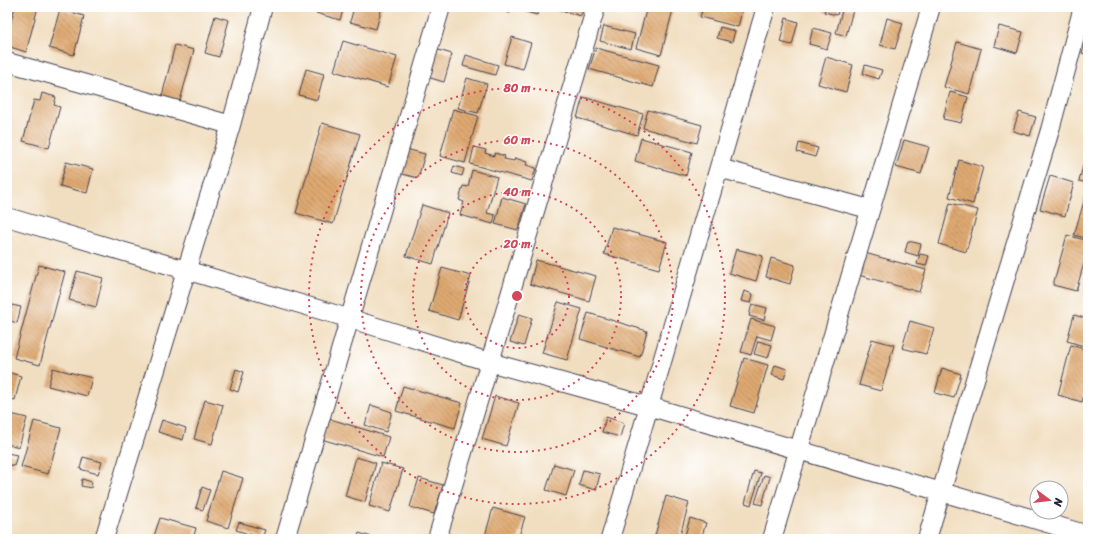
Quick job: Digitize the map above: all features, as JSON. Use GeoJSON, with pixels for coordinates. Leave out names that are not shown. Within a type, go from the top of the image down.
{"type":"FeatureCollection","features":[{"type":"Feature","properties":{"kind":"street"},"geometry":{"type":"LineString","coordinates":[[104,539],[231,126],[263,7]]}},
{"type":"Feature","properties":{"kind":"street"},"geometry":{"type":"LineString","coordinates":[[285,539],[351,319],[441,7]]}},
{"type":"Feature","properties":{"kind":"street"},"geometry":{"type":"LineString","coordinates":[[437,539],[596,7]]}},
{"type":"Feature","properties":{"kind":"street"},"geometry":{"type":"LineString","coordinates":[[610,539],[766,7]]}},
{"type":"Feature","properties":{"kind":"street"},"geometry":{"type":"LineString","coordinates":[[772,539],[869,209],[931,7]]}},
{"type":"Feature","properties":{"kind":"street"},"geometry":{"type":"LineString","coordinates":[[927,539],[1050,130],[1083,7]]}},
{"type":"Feature","properties":{"kind":"street"},"geometry":{"type":"LineString","coordinates":[[7,62],[231,126]]}},
{"type":"Feature","properties":{"kind":"street"},"geometry":{"type":"LineString","coordinates":[[719,168],[869,209]]}},
{"type":"Feature","properties":{"kind":"street"},"geometry":{"type":"LineString","coordinates":[[7,217],[351,319],[489,362],[648,406],[1088,535]]}},
{"type":"Feature","properties":{"kind":"building"},"geometry":{"type":"Polygon","coordinates":[[[15,7],[38,7],[26,52],[7,46],[7,35],[15,7]]]}},
{"type":"Feature","properties":{"kind":"building"},"geometry":{"type":"Polygon","coordinates":[[[318,7],[344,7],[340,20],[316,13],[318,7]]]}},
{"type":"Feature","properties":{"kind":"building"},"geometry":{"type":"Polygon","coordinates":[[[354,7],[382,7],[376,29],[350,22],[354,7]]]}},
{"type":"Feature","properties":{"kind":"building"},"geometry":{"type":"Polygon","coordinates":[[[492,7],[512,7],[510,13],[492,7]]]}},
{"type":"Feature","properties":{"kind":"building"},"geometry":{"type":"Polygon","coordinates":[[[520,7],[539,7],[537,15],[519,10],[520,7]]]}},
{"type":"Feature","properties":{"kind":"building"},"geometry":{"type":"Polygon","coordinates":[[[550,7],[584,7],[581,16],[550,7]]]}},
{"type":"Feature","properties":{"kind":"building"},"geometry":{"type":"Polygon","coordinates":[[[647,7],[662,7],[673,10],[661,55],[636,48],[647,7]]]}},
{"type":"Feature","properties":{"kind":"building"},"geometry":{"type":"Polygon","coordinates":[[[703,7],[743,7],[738,27],[700,17],[703,7]]]}},
{"type":"Feature","properties":{"kind":"building"},"geometry":{"type":"Polygon","coordinates":[[[826,7],[839,7],[837,15],[824,12],[826,7]]]}},
{"type":"Feature","properties":{"kind":"building"},"geometry":{"type":"Polygon","coordinates":[[[843,7],[853,10],[846,36],[836,33],[843,7]]]}},
{"type":"Feature","properties":{"kind":"building"},"geometry":{"type":"Polygon","coordinates":[[[60,9],[84,16],[74,55],[49,48],[60,9]]]}},
{"type":"Feature","properties":{"kind":"building"},"geometry":{"type":"Polygon","coordinates":[[[215,16],[229,20],[219,57],[205,53],[215,16]]]}},
{"type":"Feature","properties":{"kind":"building"},"geometry":{"type":"Polygon","coordinates":[[[786,18],[798,22],[792,45],[780,42],[786,18]]]}},
{"type":"Feature","properties":{"kind":"building"},"geometry":{"type":"Polygon","coordinates":[[[887,18],[903,23],[895,49],[880,45],[887,18]]]}},
{"type":"Feature","properties":{"kind":"building"},"geometry":{"type":"Polygon","coordinates":[[[604,26],[635,34],[631,49],[600,41],[604,26]]]}},
{"type":"Feature","properties":{"kind":"building"},"geometry":{"type":"Polygon","coordinates":[[[999,26],[1023,32],[1017,53],[994,46],[999,26]]]}},
{"type":"Feature","properties":{"kind":"building"},"geometry":{"type":"Polygon","coordinates":[[[720,27],[735,31],[732,42],[717,38],[720,27]]]}},
{"type":"Feature","properties":{"kind":"building"},"geometry":{"type":"Polygon","coordinates":[[[813,28],[832,33],[827,49],[809,44],[813,28]]]}},
{"type":"Feature","properties":{"kind":"building"},"geometry":{"type":"Polygon","coordinates":[[[1088,34],[1088,55],[1082,53],[1088,34]]]}},
{"type":"Feature","properties":{"kind":"building"},"geometry":{"type":"Polygon","coordinates":[[[512,37],[531,43],[523,69],[504,64],[512,37]]]}},
{"type":"Feature","properties":{"kind":"building"},"geometry":{"type":"Polygon","coordinates":[[[343,41],[397,57],[388,87],[334,71],[343,41]]]}},
{"type":"Feature","properties":{"kind":"building"},"geometry":{"type":"Polygon","coordinates":[[[957,42],[981,49],[969,94],[944,87],[957,42]]]}},
{"type":"Feature","properties":{"kind":"building"},"geometry":{"type":"Polygon","coordinates":[[[175,45],[194,50],[180,101],[162,96],[175,45]]]}},
{"type":"Feature","properties":{"kind":"building"},"geometry":{"type":"Polygon","coordinates":[[[596,48],[659,65],[653,87],[589,69],[596,48]]]}},
{"type":"Feature","properties":{"kind":"building"},"geometry":{"type":"Polygon","coordinates":[[[435,49],[452,54],[444,82],[427,77],[435,49]]]}},
{"type":"Feature","properties":{"kind":"building"},"geometry":{"type":"Polygon","coordinates":[[[466,55],[498,65],[495,75],[463,66],[466,55]]]}},
{"type":"Feature","properties":{"kind":"building"},"geometry":{"type":"Polygon","coordinates":[[[826,57],[853,65],[846,92],[818,84],[826,57]]]}},
{"type":"Feature","properties":{"kind":"building"},"geometry":{"type":"Polygon","coordinates":[[[865,65],[882,70],[879,79],[863,74],[865,65]]]}},
{"type":"Feature","properties":{"kind":"building"},"geometry":{"type":"Polygon","coordinates":[[[306,69],[324,74],[317,100],[299,95],[306,69]]]}},
{"type":"Feature","properties":{"kind":"building"},"geometry":{"type":"Polygon","coordinates":[[[467,78],[487,84],[478,113],[458,108],[467,78]]]}},
{"type":"Feature","properties":{"kind":"building"},"geometry":{"type":"Polygon","coordinates":[[[950,92],[968,97],[961,123],[943,119],[950,92]]]}},
{"type":"Feature","properties":{"kind":"building"},"geometry":{"type":"Polygon","coordinates":[[[42,93],[56,97],[54,105],[60,107],[49,148],[23,141],[34,100],[40,101],[42,93]]]}},
{"type":"Feature","properties":{"kind":"building"},"geometry":{"type":"Polygon","coordinates":[[[583,97],[643,114],[637,135],[577,118],[583,97]]]}},
{"type":"Feature","properties":{"kind":"building"},"geometry":{"type":"Polygon","coordinates":[[[453,109],[478,116],[465,163],[440,156],[453,109]]]}},
{"type":"Feature","properties":{"kind":"building"},"geometry":{"type":"Polygon","coordinates":[[[648,110],[702,125],[697,143],[643,128],[648,110]]]}},
{"type":"Feature","properties":{"kind":"building"},"geometry":{"type":"Polygon","coordinates":[[[1019,112],[1036,117],[1030,136],[1013,131],[1019,112]]]}},
{"type":"Feature","properties":{"kind":"building"},"geometry":{"type":"Polygon","coordinates":[[[322,123],[360,134],[333,224],[296,213],[322,123]]]}},
{"type":"Feature","properties":{"kind":"building"},"geometry":{"type":"Polygon","coordinates":[[[641,138],[692,152],[686,176],[635,161],[641,138]]]}},
{"type":"Feature","properties":{"kind":"building"},"geometry":{"type":"Polygon","coordinates":[[[904,140],[929,147],[921,174],[896,167],[904,140]]]}},
{"type":"Feature","properties":{"kind":"building"},"geometry":{"type":"Polygon","coordinates":[[[799,143],[818,148],[815,157],[797,152],[799,143]]]}},
{"type":"Feature","properties":{"kind":"building"},"geometry":{"type":"Polygon","coordinates":[[[474,147],[486,150],[485,153],[494,156],[495,153],[505,156],[504,159],[514,161],[515,158],[527,162],[526,165],[536,168],[532,181],[470,164],[474,147]]]}},
{"type":"Feature","properties":{"kind":"building"},"geometry":{"type":"Polygon","coordinates":[[[1088,148],[1088,183],[1079,181],[1088,148]]]}},
{"type":"Feature","properties":{"kind":"building"},"geometry":{"type":"Polygon","coordinates":[[[406,149],[425,154],[418,178],[398,173],[406,149]]]}},
{"type":"Feature","properties":{"kind":"building"},"geometry":{"type":"Polygon","coordinates":[[[959,160],[983,167],[973,204],[949,197],[959,160]]]}},
{"type":"Feature","properties":{"kind":"building"},"geometry":{"type":"Polygon","coordinates":[[[66,162],[93,169],[87,193],[60,186],[66,162]]]}},
{"type":"Feature","properties":{"kind":"building"},"geometry":{"type":"Polygon","coordinates":[[[454,166],[464,169],[462,176],[452,173],[454,166]]]}},
{"type":"Feature","properties":{"kind":"building"},"geometry":{"type":"Polygon","coordinates":[[[472,170],[497,177],[487,213],[495,215],[493,224],[460,215],[464,202],[459,200],[463,186],[468,187],[472,170]]]}},
{"type":"Feature","properties":{"kind":"building"},"geometry":{"type":"Polygon","coordinates":[[[1050,176],[1074,183],[1065,216],[1040,209],[1050,176]]]}},
{"type":"Feature","properties":{"kind":"building"},"geometry":{"type":"Polygon","coordinates":[[[1088,188],[1088,239],[1074,235],[1088,188]]]}},
{"type":"Feature","properties":{"kind":"building"},"geometry":{"type":"Polygon","coordinates":[[[502,197],[526,204],[518,230],[495,224],[502,197]]]}},
{"type":"Feature","properties":{"kind":"building"},"geometry":{"type":"Polygon","coordinates":[[[950,203],[978,210],[966,252],[939,244],[950,203]]]}},
{"type":"Feature","properties":{"kind":"building"},"geometry":{"type":"Polygon","coordinates":[[[422,205],[448,213],[433,264],[406,256],[422,205]]]}},
{"type":"Feature","properties":{"kind":"building"},"geometry":{"type":"Polygon","coordinates":[[[612,227],[667,242],[659,269],[604,254],[612,227]]]}},
{"type":"Feature","properties":{"kind":"building"},"geometry":{"type":"Polygon","coordinates":[[[1067,235],[1088,241],[1088,249],[1076,291],[1053,285],[1067,235]]]}},
{"type":"Feature","properties":{"kind":"building"},"geometry":{"type":"Polygon","coordinates":[[[908,241],[921,244],[918,256],[905,252],[908,241]]]}},
{"type":"Feature","properties":{"kind":"building"},"geometry":{"type":"Polygon","coordinates":[[[736,249],[763,256],[756,281],[729,273],[736,249]]]}},
{"type":"Feature","properties":{"kind":"building"},"geometry":{"type":"Polygon","coordinates":[[[861,252],[926,270],[919,292],[855,274],[861,252]]]}},
{"type":"Feature","properties":{"kind":"building"},"geometry":{"type":"Polygon","coordinates":[[[920,254],[929,256],[926,266],[917,264],[920,254]]]}},
{"type":"Feature","properties":{"kind":"building"},"geometry":{"type":"Polygon","coordinates":[[[771,258],[795,265],[790,284],[766,277],[771,258]]]}},
{"type":"Feature","properties":{"kind":"building"},"geometry":{"type":"Polygon","coordinates":[[[536,260],[596,276],[589,301],[530,284],[536,260]]]}},
{"type":"Feature","properties":{"kind":"building"},"geometry":{"type":"Polygon","coordinates":[[[39,265],[65,272],[40,365],[14,358],[39,265]]]}},
{"type":"Feature","properties":{"kind":"building"},"geometry":{"type":"Polygon","coordinates":[[[442,268],[471,276],[458,320],[429,311],[442,268]]]}},
{"type":"Feature","properties":{"kind":"building"},"geometry":{"type":"Polygon","coordinates":[[[77,271],[103,278],[96,307],[69,300],[77,271]]]}},
{"type":"Feature","properties":{"kind":"building"},"geometry":{"type":"Polygon","coordinates":[[[1088,279],[1088,293],[1084,292],[1088,279]]]}},
{"type":"Feature","properties":{"kind":"building"},"geometry":{"type":"Polygon","coordinates":[[[744,291],[753,294],[751,303],[741,301],[744,291]]]}},
{"type":"Feature","properties":{"kind":"building"},"geometry":{"type":"Polygon","coordinates":[[[558,302],[582,309],[567,360],[542,353],[558,302]]]}},
{"type":"Feature","properties":{"kind":"building"},"geometry":{"type":"Polygon","coordinates":[[[7,304],[21,307],[17,323],[7,320],[7,304]]]}},
{"type":"Feature","properties":{"kind":"building"},"geometry":{"type":"Polygon","coordinates":[[[752,304],[767,308],[764,320],[749,316],[752,304]]]}},
{"type":"Feature","properties":{"kind":"building"},"geometry":{"type":"Polygon","coordinates":[[[588,313],[647,331],[640,357],[580,339],[588,313]]]}},
{"type":"Feature","properties":{"kind":"building"},"geometry":{"type":"Polygon","coordinates":[[[519,314],[532,318],[524,346],[510,342],[519,314]]]}},
{"type":"Feature","properties":{"kind":"building"},"geometry":{"type":"Polygon","coordinates":[[[1074,315],[1088,319],[1088,347],[1067,341],[1074,315]]]}},
{"type":"Feature","properties":{"kind":"building"},"geometry":{"type":"Polygon","coordinates":[[[751,319],[775,326],[771,340],[757,336],[751,355],[741,352],[751,319]]]}},
{"type":"Feature","properties":{"kind":"building"},"geometry":{"type":"Polygon","coordinates":[[[910,321],[934,328],[926,354],[902,348],[910,321]]]}},
{"type":"Feature","properties":{"kind":"building"},"geometry":{"type":"Polygon","coordinates":[[[872,339],[894,345],[881,391],[859,385],[872,339]]]}},
{"type":"Feature","properties":{"kind":"building"},"geometry":{"type":"Polygon","coordinates":[[[758,341],[772,345],[768,358],[754,354],[758,341]]]}},
{"type":"Feature","properties":{"kind":"building"},"geometry":{"type":"Polygon","coordinates":[[[1071,345],[1088,350],[1088,380],[1082,402],[1058,395],[1071,345]]]}},
{"type":"Feature","properties":{"kind":"building"},"geometry":{"type":"Polygon","coordinates":[[[744,358],[768,365],[754,413],[730,406],[744,358]]]}},
{"type":"Feature","properties":{"kind":"building"},"geometry":{"type":"Polygon","coordinates":[[[775,365],[787,369],[784,379],[772,375],[775,365]]]}},
{"type":"Feature","properties":{"kind":"building"},"geometry":{"type":"Polygon","coordinates":[[[53,368],[92,378],[87,396],[48,386],[53,368]]]}},
{"type":"Feature","properties":{"kind":"building"},"geometry":{"type":"Polygon","coordinates":[[[942,368],[961,374],[954,398],[935,393],[942,368]]]}},
{"type":"Feature","properties":{"kind":"building"},"geometry":{"type":"Polygon","coordinates":[[[236,369],[244,372],[238,392],[230,389],[236,369]]]}},
{"type":"Feature","properties":{"kind":"building"},"geometry":{"type":"Polygon","coordinates":[[[7,372],[21,376],[15,400],[7,398],[7,372]]]}},
{"type":"Feature","properties":{"kind":"building"},"geometry":{"type":"Polygon","coordinates":[[[403,386],[462,403],[455,428],[396,411],[403,386]]]}},
{"type":"Feature","properties":{"kind":"building"},"geometry":{"type":"Polygon","coordinates":[[[495,396],[519,403],[506,446],[482,439],[495,396]]]}},
{"type":"Feature","properties":{"kind":"building"},"geometry":{"type":"Polygon","coordinates":[[[205,400],[223,405],[212,444],[194,439],[205,400]]]}},
{"type":"Feature","properties":{"kind":"building"},"geometry":{"type":"Polygon","coordinates":[[[371,405],[392,412],[386,432],[365,425],[371,405]]]}},
{"type":"Feature","properties":{"kind":"building"},"geometry":{"type":"Polygon","coordinates":[[[7,413],[27,418],[19,447],[7,444],[7,413]]]}},
{"type":"Feature","properties":{"kind":"building"},"geometry":{"type":"Polygon","coordinates":[[[606,417],[624,423],[620,437],[602,432],[606,417]]]}},
{"type":"Feature","properties":{"kind":"building"},"geometry":{"type":"Polygon","coordinates":[[[327,418],[389,437],[383,457],[321,439],[327,418]]]}},
{"type":"Feature","properties":{"kind":"building"},"geometry":{"type":"Polygon","coordinates":[[[162,420],[186,428],[183,440],[158,432],[162,420]]]}},
{"type":"Feature","properties":{"kind":"building"},"geometry":{"type":"Polygon","coordinates":[[[34,421],[61,428],[48,474],[21,467],[34,421]]]}},
{"type":"Feature","properties":{"kind":"building"},"geometry":{"type":"Polygon","coordinates":[[[7,453],[17,455],[14,466],[7,464],[7,453]]]}},
{"type":"Feature","properties":{"kind":"building"},"geometry":{"type":"Polygon","coordinates":[[[83,457],[102,462],[98,474],[80,469],[83,457]]]}},
{"type":"Feature","properties":{"kind":"building"},"geometry":{"type":"Polygon","coordinates":[[[356,457],[376,463],[365,502],[345,496],[356,457]]]}},
{"type":"Feature","properties":{"kind":"building"},"geometry":{"type":"Polygon","coordinates":[[[381,463],[403,469],[390,512],[369,506],[381,463]]]}},
{"type":"Feature","properties":{"kind":"building"},"geometry":{"type":"Polygon","coordinates":[[[554,464],[574,470],[566,496],[546,490],[554,464]]]}},
{"type":"Feature","properties":{"kind":"building"},"geometry":{"type":"Polygon","coordinates":[[[583,470],[600,474],[596,490],[579,485],[583,470]]]}},
{"type":"Feature","properties":{"kind":"building"},"geometry":{"type":"Polygon","coordinates":[[[221,471],[243,478],[228,528],[206,521],[221,471]]]}},
{"type":"Feature","properties":{"kind":"building"},"geometry":{"type":"Polygon","coordinates":[[[754,471],[761,473],[751,505],[745,503],[754,471]]]}},
{"type":"Feature","properties":{"kind":"building"},"geometry":{"type":"Polygon","coordinates":[[[764,475],[770,477],[762,505],[755,503],[764,475]]]}},
{"type":"Feature","properties":{"kind":"building"},"geometry":{"type":"Polygon","coordinates":[[[419,478],[443,485],[434,514],[410,507],[419,478]]]}},
{"type":"Feature","properties":{"kind":"building"},"geometry":{"type":"Polygon","coordinates":[[[82,479],[92,482],[91,488],[81,486],[82,479]]]}},
{"type":"Feature","properties":{"kind":"building"},"geometry":{"type":"Polygon","coordinates":[[[202,487],[210,490],[203,510],[196,508],[202,487]]]}},
{"type":"Feature","properties":{"kind":"building"},"geometry":{"type":"Polygon","coordinates":[[[666,496],[689,503],[679,539],[654,539],[666,496]]]}},
{"type":"Feature","properties":{"kind":"building"},"geometry":{"type":"Polygon","coordinates":[[[493,508],[525,517],[518,539],[484,539],[493,508]]]}},
{"type":"Feature","properties":{"kind":"building"},"geometry":{"type":"Polygon","coordinates":[[[160,518],[196,528],[193,539],[166,539],[154,536],[160,518]]]}},
{"type":"Feature","properties":{"kind":"building"},"geometry":{"type":"Polygon","coordinates":[[[690,518],[706,523],[701,539],[684,539],[690,518]]]}},
{"type":"Feature","properties":{"kind":"building"},"geometry":{"type":"Polygon","coordinates":[[[239,522],[265,530],[262,538],[236,530],[239,522]]]}},
{"type":"Feature","properties":{"kind":"building"},"geometry":{"type":"Polygon","coordinates":[[[359,533],[378,539],[357,539],[359,533]]]}}]}
